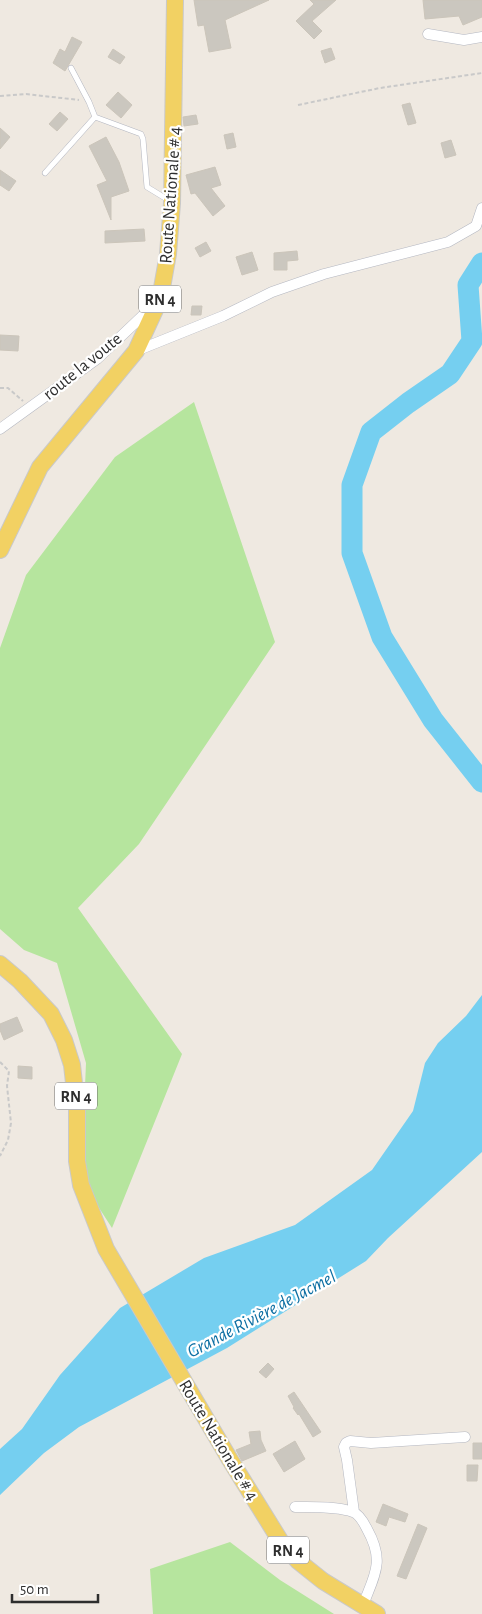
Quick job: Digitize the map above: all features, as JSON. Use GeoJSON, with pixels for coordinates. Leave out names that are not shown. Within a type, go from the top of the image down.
{"type":"FeatureCollection","features":[{"type":"Feature","properties":{"kind":"main road","name":"Route Nationale # 4"},"geometry":{"type":"LineString","coordinates":[[0,550],[40,467],[136,351],[160,299],[168,254],[172,203],[177,1]]}},
{"type":"Feature","properties":{"kind":"main road","name":"Route Nationale # 4"},"geometry":{"type":"LineString","coordinates":[[0,964],[20,981],[51,1014],[64,1040],[72,1065],[77,1110],[77,1161],[81,1185],[106,1249],[229,1458],[281,1542],[298,1561],[323,1581],[370,1610]]}},
{"type":"Feature","properties":{"kind":"street"},"geometry":{"type":"LineString","coordinates":[[428,34],[464,40],[482,37]]}},
{"type":"Feature","properties":{"kind":"street"},"geometry":{"type":"LineString","coordinates":[[136,351],[223,316],[280,289],[324,274],[448,242],[476,226],[482,208]]}},
{"type":"Feature","properties":{"kind":"street","name":"route la voute"},"geometry":{"type":"LineString","coordinates":[[0,429],[97,359],[160,299]]}},
{"type":"Feature","properties":{"kind":"street"},"geometry":{"type":"LineString","coordinates":[[370,1610],[378,1568],[375,1543],[363,1522],[354,1512],[344,1447],[346,1443],[350,1441],[372,1442],[465,1437]]}},
{"type":"Feature","properties":{"kind":"street"},"geometry":{"type":"LineString","coordinates":[[295,1507],[328,1508],[354,1512]]}},
{"type":"Feature","properties":{"kind":"lane"},"geometry":{"type":"LineString","coordinates":[[71,68],[95,117],[141,134],[147,187],[172,203]]}},
{"type":"Feature","properties":{"kind":"lane"},"geometry":{"type":"LineString","coordinates":[[45,174],[95,117]]}},
{"type":"Feature","properties":{"kind":"path"},"geometry":{"type":"LineString","coordinates":[[298,105],[380,88],[482,73]]}},
{"type":"Feature","properties":{"kind":"path"},"geometry":{"type":"LineString","coordinates":[[0,96],[26,94],[89,102]]}},
{"type":"Feature","properties":{"kind":"path"},"geometry":{"type":"LineString","coordinates":[[0,388],[8,388],[30,407]]}},
{"type":"Feature","properties":{"kind":"path"},"geometry":{"type":"LineString","coordinates":[[0,1062],[10,1071],[7,1086],[11,1123],[8,1140],[0,1156]]}},
{"type":"Feature","properties":{"kind":"green space"},"geometry":{"type":"Polygon","coordinates":[[[194,402],[275,642],[139,844],[78,908],[182,1054],[112,1228],[81,1180],[86,1063],[57,963],[24,950],[0,929],[0,648],[26,575],[115,457],[194,402]]]}},
{"type":"Feature","properties":{"kind":"green space"},"geometry":{"type":"Polygon","coordinates":[[[230,1542],[280,1580],[334,1614],[153,1614],[150,1569],[230,1542]]]}},
{"type":"Feature","properties":{"kind":"water"},"geometry":{"type":"Polygon","coordinates":[[[482,995],[482,1152],[388,1238],[366,1261],[227,1348],[79,1427],[44,1453],[0,1495],[0,1449],[22,1429],[60,1375],[120,1308],[204,1258],[295,1225],[372,1170],[413,1111],[425,1063],[438,1043],[466,1016],[482,995]]]}},
{"type":"Feature","properties":{"kind":"building"},"geometry":{"type":"Polygon","coordinates":[[[194,0],[269,0],[225,20],[231,48],[209,52],[204,25],[198,26],[194,0]]]}},
{"type":"Feature","properties":{"kind":"building"},"geometry":{"type":"Polygon","coordinates":[[[310,0],[336,0],[312,21],[322,31],[314,39],[296,21],[314,4],[310,0]]]}},
{"type":"Feature","properties":{"kind":"building"},"geometry":{"type":"Polygon","coordinates":[[[423,0],[482,0],[482,17],[463,25],[459,16],[425,19],[423,0]]]}},
{"type":"Feature","properties":{"kind":"building"},"geometry":{"type":"Polygon","coordinates":[[[72,37],[82,42],[65,71],[53,63],[60,49],[65,52],[72,37]]]}},
{"type":"Feature","properties":{"kind":"building"},"geometry":{"type":"Polygon","coordinates":[[[331,48],[335,59],[325,63],[321,51],[331,48]]]}},
{"type":"Feature","properties":{"kind":"building"},"geometry":{"type":"Polygon","coordinates":[[[113,49],[125,57],[120,64],[108,57],[113,49]]]}},
{"type":"Feature","properties":{"kind":"building"},"geometry":{"type":"Polygon","coordinates":[[[118,92],[132,105],[121,118],[106,105],[118,92]]]}},
{"type":"Feature","properties":{"kind":"building"},"geometry":{"type":"Polygon","coordinates":[[[410,103],[416,123],[408,125],[402,105],[410,103]]]}},
{"type":"Feature","properties":{"kind":"building"},"geometry":{"type":"Polygon","coordinates":[[[60,112],[68,119],[57,131],[49,124],[60,112]]]}},
{"type":"Feature","properties":{"kind":"building"},"geometry":{"type":"Polygon","coordinates":[[[196,115],[198,124],[184,126],[183,117],[196,115]]]}},
{"type":"Feature","properties":{"kind":"building"},"geometry":{"type":"Polygon","coordinates":[[[0,128],[10,137],[0,149],[0,128]]]}},
{"type":"Feature","properties":{"kind":"building"},"geometry":{"type":"Polygon","coordinates":[[[233,133],[236,147],[227,149],[224,135],[233,133]]]}},
{"type":"Feature","properties":{"kind":"building"},"geometry":{"type":"Polygon","coordinates":[[[106,137],[119,162],[129,191],[111,197],[111,220],[97,185],[107,181],[89,146],[106,137]]]}},
{"type":"Feature","properties":{"kind":"building"},"geometry":{"type":"Polygon","coordinates":[[[451,140],[456,155],[445,158],[441,143],[451,140]]]}},
{"type":"Feature","properties":{"kind":"building"},"geometry":{"type":"Polygon","coordinates":[[[215,167],[221,185],[211,188],[225,206],[213,216],[195,193],[191,194],[186,175],[215,167]]]}},
{"type":"Feature","properties":{"kind":"building"},"geometry":{"type":"Polygon","coordinates":[[[0,170],[16,181],[9,191],[0,185],[0,170]]]}},
{"type":"Feature","properties":{"kind":"building"},"geometry":{"type":"Polygon","coordinates":[[[144,229],[145,241],[105,243],[105,231],[144,229]]]}},
{"type":"Feature","properties":{"kind":"building"},"geometry":{"type":"Polygon","coordinates":[[[206,242],[211,251],[200,257],[195,248],[206,242]]]}},
{"type":"Feature","properties":{"kind":"building"},"geometry":{"type":"Polygon","coordinates":[[[297,251],[298,260],[287,261],[287,270],[274,270],[274,253],[297,251]]]}},
{"type":"Feature","properties":{"kind":"building"},"geometry":{"type":"Polygon","coordinates":[[[252,252],[258,270],[242,275],[236,257],[252,252]]]}},
{"type":"Feature","properties":{"kind":"building"},"geometry":{"type":"Polygon","coordinates":[[[192,306],[202,306],[201,315],[191,315],[192,306]]]}},
{"type":"Feature","properties":{"kind":"building"},"geometry":{"type":"Polygon","coordinates":[[[0,335],[19,336],[18,351],[0,350],[0,335]]]}},
{"type":"Feature","properties":{"kind":"building"},"geometry":{"type":"Polygon","coordinates":[[[17,1017],[23,1031],[4,1040],[0,1024],[17,1017]]]}},
{"type":"Feature","properties":{"kind":"building"},"geometry":{"type":"Polygon","coordinates":[[[18,1066],[32,1067],[32,1079],[18,1078],[18,1066]]]}},
{"type":"Feature","properties":{"kind":"building"},"geometry":{"type":"Polygon","coordinates":[[[268,1363],[274,1369],[266,1378],[259,1372],[268,1363]]]}},
{"type":"Feature","properties":{"kind":"building"},"geometry":{"type":"Polygon","coordinates":[[[294,1392],[321,1432],[313,1437],[299,1414],[293,1408],[288,1396],[294,1392]]]}},
{"type":"Feature","properties":{"kind":"building"},"geometry":{"type":"Polygon","coordinates":[[[260,1431],[261,1440],[266,1451],[242,1461],[236,1450],[251,1444],[249,1432],[260,1431]]]}},
{"type":"Feature","properties":{"kind":"building"},"geometry":{"type":"Polygon","coordinates":[[[295,1441],[305,1459],[284,1472],[273,1454],[295,1441]]]}},
{"type":"Feature","properties":{"kind":"building"},"geometry":{"type":"Polygon","coordinates":[[[473,1443],[482,1443],[482,1459],[473,1459],[473,1443]]]}},
{"type":"Feature","properties":{"kind":"building"},"geometry":{"type":"Polygon","coordinates":[[[467,1465],[478,1465],[477,1481],[467,1481],[467,1465]]]}},
{"type":"Feature","properties":{"kind":"building"},"geometry":{"type":"Polygon","coordinates":[[[383,1504],[408,1514],[405,1522],[389,1517],[386,1526],[376,1522],[383,1504]]]}},
{"type":"Feature","properties":{"kind":"building"},"geometry":{"type":"Polygon","coordinates":[[[418,1524],[427,1528],[406,1579],[397,1576],[418,1524]]]}},
{"type":"Feature","properties":{"kind":"waterway","name":"Grande Rivière de Jacmel"},"geometry":{"type":"LineString","coordinates":[[482,263],[468,285],[472,341],[450,374],[371,432],[352,485],[352,553],[382,637],[433,720],[482,782]]}}]}
